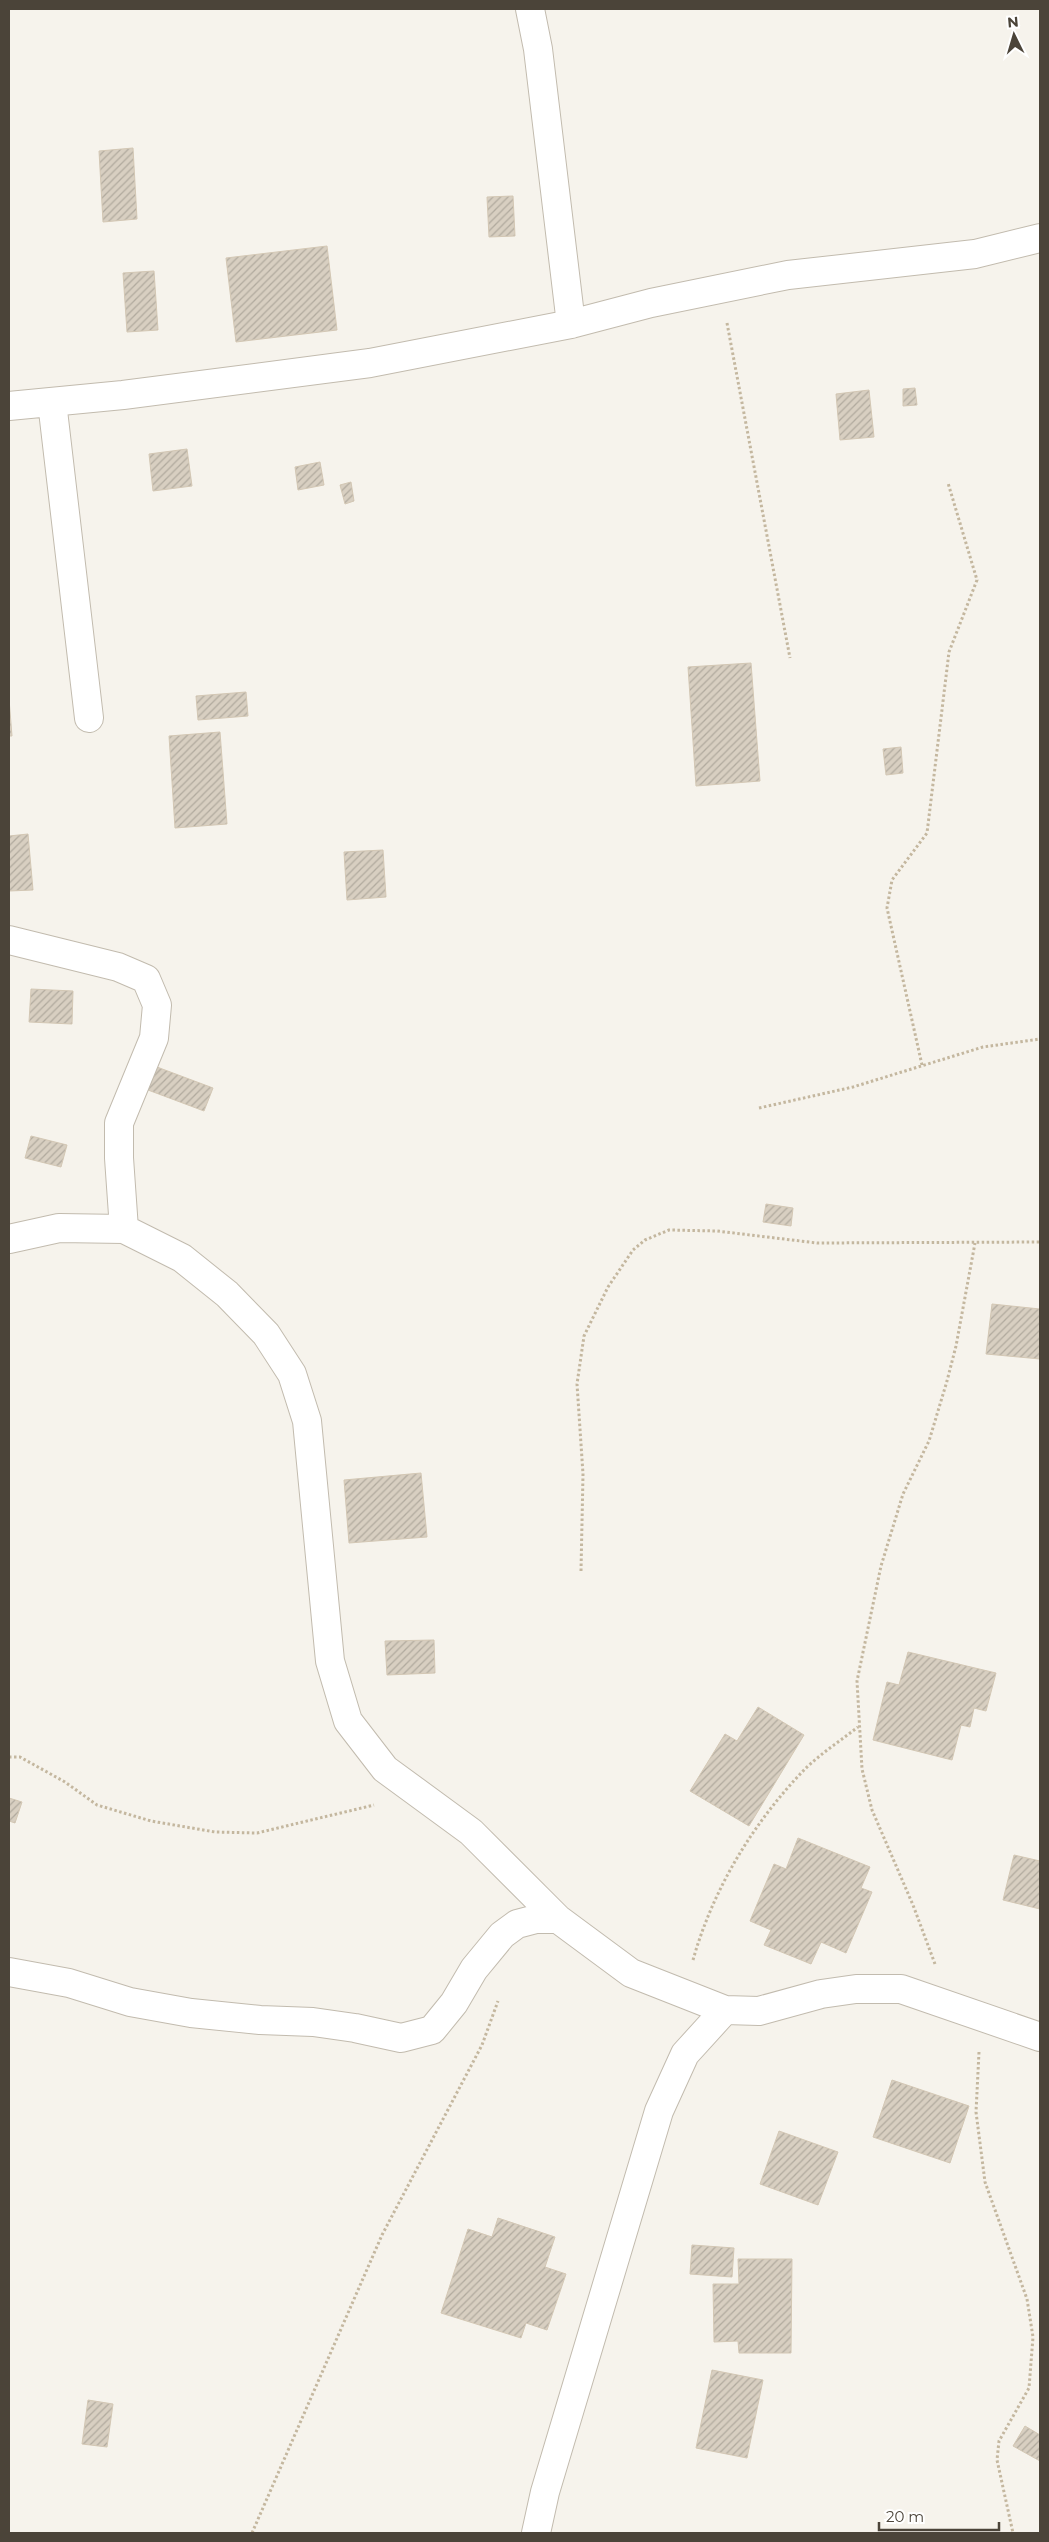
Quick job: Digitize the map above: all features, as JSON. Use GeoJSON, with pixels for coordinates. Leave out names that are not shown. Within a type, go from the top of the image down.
{"type":"FeatureCollection","features":[{"type":"Feature","properties":{"kind":"street"},"geometry":{"type":"LineString","coordinates":[[530,9],[538,49],[571,324]]}},
{"type":"Feature","properties":{"kind":"street"},"geometry":{"type":"LineString","coordinates":[[9,406],[123,395],[370,363],[571,324],[720,288],[788,275],[975,254],[1040,238]]}},
{"type":"Feature","properties":{"kind":"street"},"geometry":{"type":"LineString","coordinates":[[52,402],[89,718]]}},
{"type":"Feature","properties":{"kind":"street"},"geometry":{"type":"LineString","coordinates":[[9,940],[125,970],[146,979],[157,1005],[154,1038],[119,1123],[119,1158],[124,1229]]}},
{"type":"Feature","properties":{"kind":"street"},"geometry":{"type":"LineString","coordinates":[[9,1240],[60,1228],[124,1229],[182,1258],[227,1294],[266,1334],[292,1374],[307,1421],[330,1661],[348,1721],[384,1769],[471,1832],[558,1919],[631,1974],[683,1996],[725,2010],[760,2011],[821,1994],[856,1988],[901,1989],[1040,2037]]}},
{"type":"Feature","properties":{"kind":"street"},"geometry":{"type":"LineString","coordinates":[[9,1972],[70,1983],[130,2002],[191,2013],[260,2020],[313,2022],[355,2028],[401,2038],[432,2030],[454,2003],[474,1969],[502,1935],[517,1924],[536,1919],[558,1919]]}},
{"type":"Feature","properties":{"kind":"street"},"geometry":{"type":"LineString","coordinates":[[536,2533],[545,2492],[659,2111],[685,2054],[725,2010]]}},
{"type":"Feature","properties":{"kind":"path"},"geometry":{"type":"LineString","coordinates":[[720,288],[740,381],[790,658]]}},
{"type":"Feature","properties":{"kind":"path"},"geometry":{"type":"LineString","coordinates":[[922,1065],[886,908],[892,880],[927,833],[949,652],[977,580],[948,483]]}},
{"type":"Feature","properties":{"kind":"path"},"geometry":{"type":"LineString","coordinates":[[758,1108],[854,1087],[983,1047],[1040,1039]]}},
{"type":"Feature","properties":{"kind":"path"},"geometry":{"type":"LineString","coordinates":[[581,1571],[583,1474],[577,1384],[584,1336],[608,1286],[633,1250],[656,1234],[669,1230],[717,1231],[817,1243],[1040,1242]]}},
{"type":"Feature","properties":{"kind":"path"},"geometry":{"type":"LineString","coordinates":[[950,2006],[913,1905],[872,1810],[862,1769],[858,1727],[857,1681],[881,1566],[903,1494],[928,1441],[947,1381],[956,1346],[975,1243]]}},
{"type":"Feature","properties":{"kind":"path"},"geometry":{"type":"LineString","coordinates":[[683,1996],[699,1939],[749,1836],[805,1769],[858,1727]]}},
{"type":"Feature","properties":{"kind":"path"},"geometry":{"type":"LineString","coordinates":[[9,1756],[20,1757],[65,1782],[97,1805],[151,1821],[215,1832],[256,1833],[418,1794]]}},
{"type":"Feature","properties":{"kind":"path"},"geometry":{"type":"LineString","coordinates":[[252,2533],[382,2235],[482,2045],[501,1994]]}},
{"type":"Feature","properties":{"kind":"path"},"geometry":{"type":"LineString","coordinates":[[986,2018],[977,2061],[976,2112],[985,2182],[1027,2299],[1033,2337],[1029,2388],[999,2441],[997,2460],[1013,2533]]}},
{"type":"Feature","properties":{"kind":"building"},"geometry":{"type":"Polygon","coordinates":[[[133,148],[137,219],[103,222],[99,151],[133,148]]]}},
{"type":"Feature","properties":{"kind":"building"},"geometry":{"type":"Polygon","coordinates":[[[513,196],[515,236],[489,237],[487,197],[513,196]]]}},
{"type":"Feature","properties":{"kind":"building"},"geometry":{"type":"Polygon","coordinates":[[[327,246],[337,330],[236,342],[226,258],[327,246]]]}},
{"type":"Feature","properties":{"kind":"building"},"geometry":{"type":"Polygon","coordinates":[[[154,271],[158,330],[127,332],[123,273],[154,271]]]}},
{"type":"Feature","properties":{"kind":"building"},"geometry":{"type":"Polygon","coordinates":[[[915,388],[917,405],[903,406],[903,389],[915,388]]]}},
{"type":"Feature","properties":{"kind":"building"},"geometry":{"type":"Polygon","coordinates":[[[869,390],[874,437],[840,440],[836,394],[869,390]]]}},
{"type":"Feature","properties":{"kind":"building"},"geometry":{"type":"Polygon","coordinates":[[[187,449],[192,486],[153,491],[149,454],[187,449]]]}},
{"type":"Feature","properties":{"kind":"building"},"geometry":{"type":"Polygon","coordinates":[[[320,462],[324,485],[298,490],[295,467],[320,462]]]}},
{"type":"Feature","properties":{"kind":"building"},"geometry":{"type":"Polygon","coordinates":[[[351,482],[354,501],[345,504],[340,485],[351,482]]]}},
{"type":"Feature","properties":{"kind":"building"},"geometry":{"type":"Polygon","coordinates":[[[751,663],[760,781],[696,786],[688,667],[751,663]]]}},
{"type":"Feature","properties":{"kind":"building"},"geometry":{"type":"Polygon","coordinates":[[[246,692],[248,716],[198,720],[196,696],[246,692]]]}},
{"type":"Feature","properties":{"kind":"building"},"geometry":{"type":"Polygon","coordinates":[[[9,699],[12,736],[9,736],[9,699]]]}},
{"type":"Feature","properties":{"kind":"building"},"geometry":{"type":"Polygon","coordinates":[[[220,732],[227,824],[175,828],[169,736],[220,732]]]}},
{"type":"Feature","properties":{"kind":"building"},"geometry":{"type":"Polygon","coordinates":[[[901,747],[903,773],[886,775],[883,749],[901,747]]]}},
{"type":"Feature","properties":{"kind":"building"},"geometry":{"type":"Polygon","coordinates":[[[28,834],[33,890],[9,891],[9,836],[28,834]]]}},
{"type":"Feature","properties":{"kind":"building"},"geometry":{"type":"Polygon","coordinates":[[[383,850],[386,897],[347,900],[344,852],[383,850]]]}},
{"type":"Feature","properties":{"kind":"building"},"geometry":{"type":"Polygon","coordinates":[[[31,989],[73,991],[72,1024],[29,1022],[31,989]]]}},
{"type":"Feature","properties":{"kind":"building"},"geometry":{"type":"Polygon","coordinates":[[[157,1067],[213,1088],[204,1111],[148,1090],[157,1067]]]}},
{"type":"Feature","properties":{"kind":"building"},"geometry":{"type":"Polygon","coordinates":[[[31,1136],[67,1145],[61,1167],[25,1158],[31,1136]]]}},
{"type":"Feature","properties":{"kind":"building"},"geometry":{"type":"Polygon","coordinates":[[[766,1204],[793,1208],[791,1226],[763,1222],[766,1204]]]}},
{"type":"Feature","properties":{"kind":"building"},"geometry":{"type":"Polygon","coordinates":[[[992,1304],[1040,1309],[1040,1359],[986,1354],[992,1304]]]}},
{"type":"Feature","properties":{"kind":"building"},"geometry":{"type":"Polygon","coordinates":[[[421,1473],[427,1537],[349,1543],[344,1480],[421,1473]]]}},
{"type":"Feature","properties":{"kind":"building"},"geometry":{"type":"Polygon","coordinates":[[[434,1640],[435,1673],[387,1675],[385,1641],[434,1640]]]}},
{"type":"Feature","properties":{"kind":"building"},"geometry":{"type":"Polygon","coordinates":[[[908,1652],[996,1673],[986,1711],[974,1708],[970,1727],[961,1725],[952,1760],[873,1740],[887,1682],[899,1685],[908,1652]]]}},
{"type":"Feature","properties":{"kind":"building"},"geometry":{"type":"Polygon","coordinates":[[[758,1707],[804,1735],[749,1826],[690,1791],[725,1734],[737,1741],[758,1707]]]}},
{"type":"Feature","properties":{"kind":"building"},"geometry":{"type":"Polygon","coordinates":[[[9,1798],[22,1802],[15,1823],[9,1821],[9,1798]]]}},
{"type":"Feature","properties":{"kind":"building"},"geometry":{"type":"Polygon","coordinates":[[[798,1838],[870,1867],[861,1888],[872,1892],[846,1953],[821,1942],[811,1964],[764,1945],[771,1930],[750,1921],[774,1864],[786,1869],[798,1838]]]}},
{"type":"Feature","properties":{"kind":"building"},"geometry":{"type":"Polygon","coordinates":[[[1014,1855],[1040,1861],[1040,1909],[1003,1900],[1014,1855]]]}},
{"type":"Feature","properties":{"kind":"building"},"geometry":{"type":"Polygon","coordinates":[[[892,2080],[969,2106],[950,2163],[873,2137],[892,2080]]]}},
{"type":"Feature","properties":{"kind":"building"},"geometry":{"type":"Polygon","coordinates":[[[779,2131],[838,2152],[818,2205],[760,2184],[779,2131]]]}},
{"type":"Feature","properties":{"kind":"building"},"geometry":{"type":"Polygon","coordinates":[[[498,2218],[555,2237],[545,2267],[566,2274],[547,2330],[526,2323],[521,2338],[441,2313],[468,2229],[492,2237],[498,2218]]]}},
{"type":"Feature","properties":{"kind":"building"},"geometry":{"type":"Polygon","coordinates":[[[692,2245],[734,2248],[732,2277],[690,2274],[692,2245]]]}},
{"type":"Feature","properties":{"kind":"building"},"geometry":{"type":"Polygon","coordinates":[[[738,2259],[792,2259],[791,2353],[739,2353],[738,2341],[714,2342],[713,2284],[739,2284],[738,2259]]]}},
{"type":"Feature","properties":{"kind":"building"},"geometry":{"type":"Polygon","coordinates":[[[712,2370],[763,2380],[747,2458],[696,2448],[712,2370]]]}},
{"type":"Feature","properties":{"kind":"building"},"geometry":{"type":"Polygon","coordinates":[[[88,2400],[113,2404],[107,2447],[82,2444],[88,2400]]]}},
{"type":"Feature","properties":{"kind":"building"},"geometry":{"type":"Polygon","coordinates":[[[1025,2426],[1040,2435],[1040,2461],[1013,2446],[1025,2426]]]}}]}
